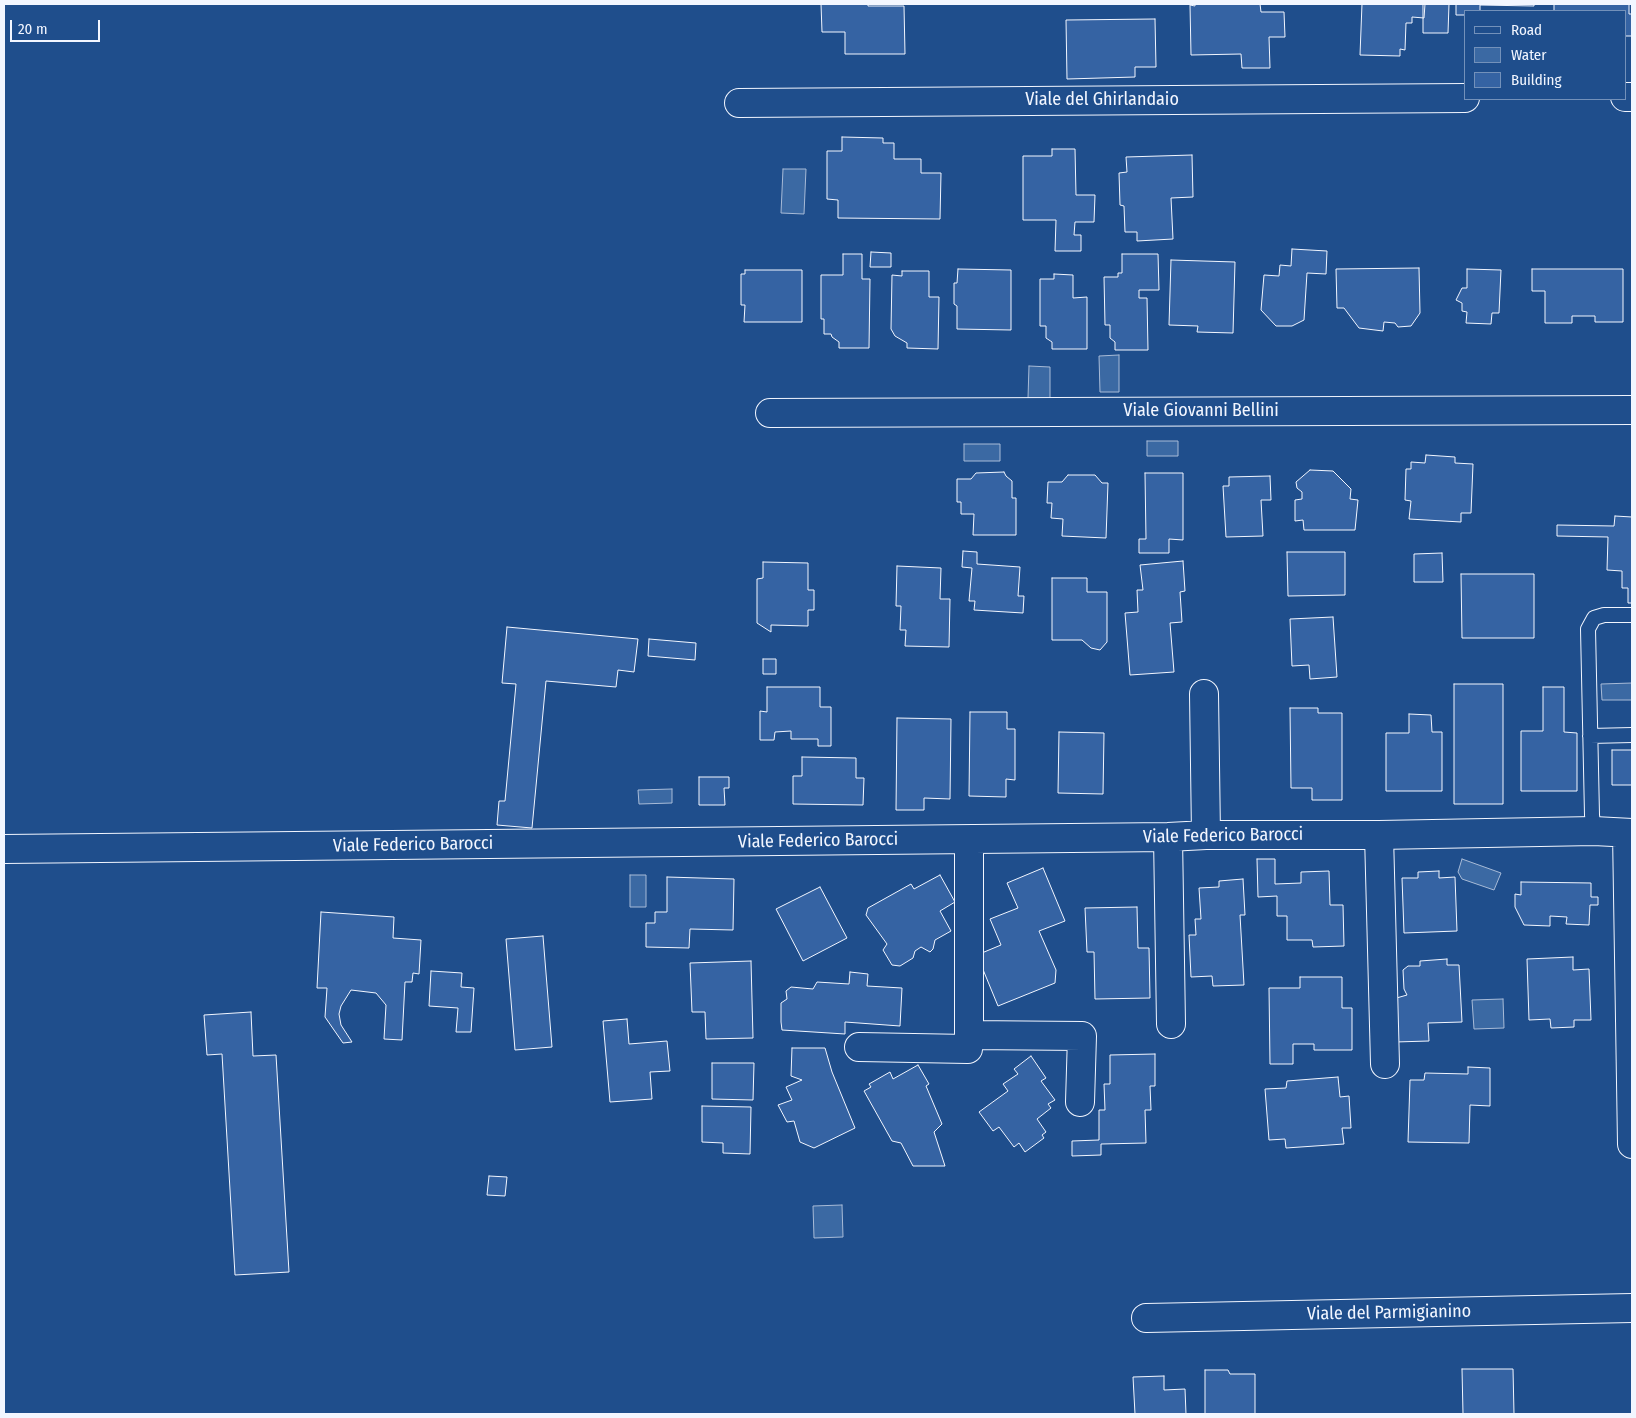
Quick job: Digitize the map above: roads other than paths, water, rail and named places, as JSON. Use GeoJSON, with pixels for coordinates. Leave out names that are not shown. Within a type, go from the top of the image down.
{"type":"FeatureCollection","features":[{"type":"Feature","properties":{"kind":"street","name":"Viale del Ghirlandaio"},"geometry":{"type":"LineString","coordinates":[[739,103],[1464,98]]}},
{"type":"Feature","properties":{"kind":"street","name":"Viale Giovanni Bellini"},"geometry":{"type":"LineString","coordinates":[[770,413],[1632,410]]}},
{"type":"Feature","properties":{"kind":"street"},"geometry":{"type":"LineString","coordinates":[[1204,694],[1206,835]]}},
{"type":"Feature","properties":{"kind":"street","name":"Viale Federico Barocci"},"geometry":{"type":"LineString","coordinates":[[4,849],[969,840],[1206,835],[1378,835],[1594,831],[1630,833]]}},
{"type":"Feature","properties":{"kind":"street"},"geometry":{"type":"LineString","coordinates":[[1630,833],[1632,1144]]}},
{"type":"Feature","properties":{"kind":"street"},"geometry":{"type":"LineString","coordinates":[[1378,835],[1385,1064]]}},
{"type":"Feature","properties":{"kind":"street"},"geometry":{"type":"LineString","coordinates":[[1168,837],[1171,1024]]}},
{"type":"Feature","properties":{"kind":"street"},"geometry":{"type":"LineString","coordinates":[[860,1047],[968,1050],[969,840]]}},
{"type":"Feature","properties":{"kind":"street"},"geometry":{"type":"LineString","coordinates":[[969,1035],[1082,1036],[1080,1102]]}},
{"type":"Feature","properties":{"kind":"street","name":"Viale del Parmigianino"},"geometry":{"type":"LineString","coordinates":[[1146,1318],[1632,1308]]}},
{"type":"Feature","properties":{"kind":"lane"},"geometry":{"type":"LineString","coordinates":[[1594,831],[1592,816],[1588,629],[1594,618],[1604,615],[1632,615]]}},
{"type":"Feature","properties":{"kind":"lane"},"geometry":{"type":"LineString","coordinates":[[1590,736],[1632,735]]}},
{"type":"Feature","properties":{"kind":"water"},"geometry":{"type":"Polygon","coordinates":[[[783,169],[806,169],[804,214],[781,213],[783,169]]]}},
{"type":"Feature","properties":{"kind":"water"},"geometry":{"type":"Polygon","coordinates":[[[1119,355],[1119,392],[1100,392],[1099,356],[1119,355]]]}},
{"type":"Feature","properties":{"kind":"water"},"geometry":{"type":"Polygon","coordinates":[[[1029,366],[1050,367],[1050,399],[1028,398],[1029,366]]]}},
{"type":"Feature","properties":{"kind":"water"},"geometry":{"type":"Polygon","coordinates":[[[1147,441],[1178,441],[1178,456],[1147,456],[1147,441]]]}},
{"type":"Feature","properties":{"kind":"water"},"geometry":{"type":"Polygon","coordinates":[[[964,444],[1000,444],[1000,461],[964,461],[964,444]]]}},
{"type":"Feature","properties":{"kind":"water"},"geometry":{"type":"Polygon","coordinates":[[[1632,683],[1632,700],[1602,700],[1601,684],[1632,683]]]}},
{"type":"Feature","properties":{"kind":"water"},"geometry":{"type":"Polygon","coordinates":[[[672,789],[672,803],[639,804],[638,790],[672,789]]]}},
{"type":"Feature","properties":{"kind":"water"},"geometry":{"type":"Polygon","coordinates":[[[1462,859],[1501,873],[1494,890],[1462,879],[1458,872],[1462,859]]]}},
{"type":"Feature","properties":{"kind":"water"},"geometry":{"type":"Polygon","coordinates":[[[630,875],[646,875],[646,907],[630,907],[630,875]]]}},
{"type":"Feature","properties":{"kind":"water"},"geometry":{"type":"Polygon","coordinates":[[[1503,999],[1504,1028],[1474,1029],[1472,1000],[1503,999]]]}},
{"type":"Feature","properties":{"kind":"water"},"geometry":{"type":"Polygon","coordinates":[[[842,1205],[843,1237],[814,1238],[813,1206],[842,1205]]]}}]}
